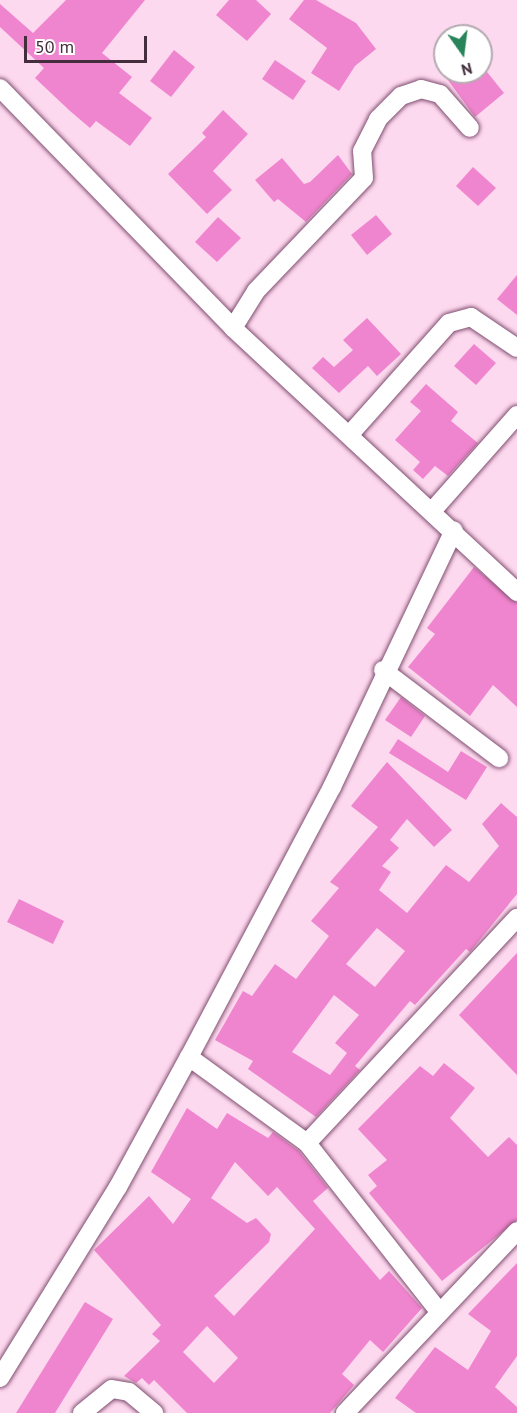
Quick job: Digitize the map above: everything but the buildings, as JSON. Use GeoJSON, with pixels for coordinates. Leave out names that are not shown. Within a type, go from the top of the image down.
{"type":"FeatureCollection","features":[{"type":"Feature","properties":{"kind":"street"},"geometry":{"type":"LineString","coordinates":[[0,88],[233,328],[351,433],[517,592]]}},
{"type":"Feature","properties":{"kind":"street"},"geometry":{"type":"LineString","coordinates":[[233,328],[256,291],[364,178],[362,151],[378,119],[401,96],[421,89],[440,94],[470,128]]}},
{"type":"Feature","properties":{"kind":"street"},"geometry":{"type":"LineString","coordinates":[[351,433],[449,323],[471,317],[517,348]]}},
{"type":"Feature","properties":{"kind":"street"},"geometry":{"type":"LineString","coordinates":[[433,510],[517,415]]}},
{"type":"Feature","properties":{"kind":"street"},"geometry":{"type":"LineString","coordinates":[[0,1378],[118,1187],[189,1057],[332,787],[383,670],[454,530]]}},
{"type":"Feature","properties":{"kind":"street"},"geometry":{"type":"LineString","coordinates":[[383,670],[499,758]]}},
{"type":"Feature","properties":{"kind":"street"},"geometry":{"type":"LineString","coordinates":[[307,1143],[517,918]]}},
{"type":"Feature","properties":{"kind":"street"},"geometry":{"type":"LineString","coordinates":[[189,1057],[307,1143],[438,1310]]}},
{"type":"Feature","properties":{"kind":"street"},"geometry":{"type":"LineString","coordinates":[[345,1413],[438,1310],[517,1231]]}},
{"type":"Feature","properties":{"kind":"street"},"geometry":{"type":"LineString","coordinates":[[82,1413],[112,1389],[129,1392],[154,1413]]}}]}
